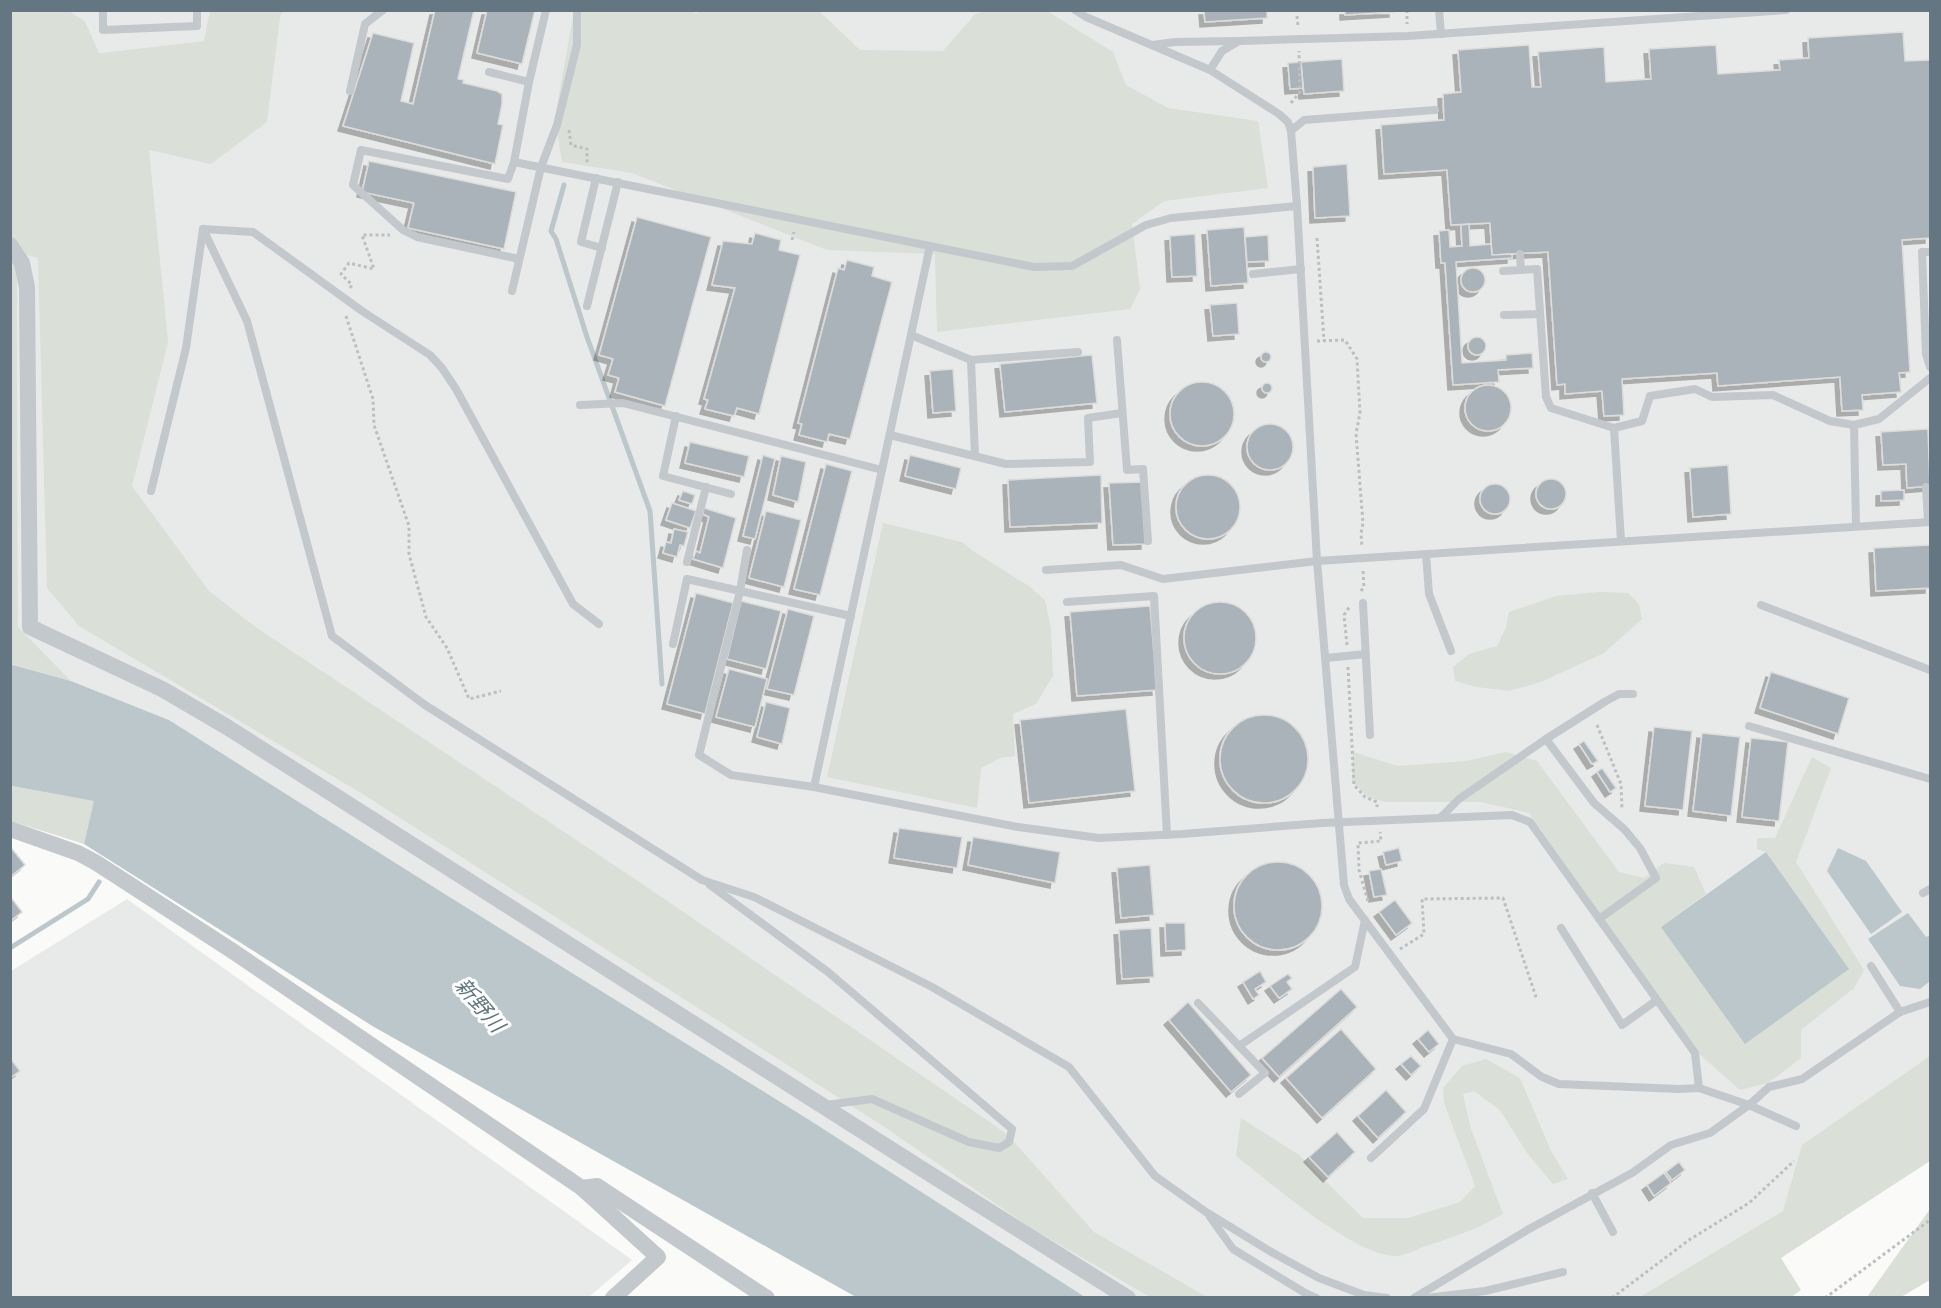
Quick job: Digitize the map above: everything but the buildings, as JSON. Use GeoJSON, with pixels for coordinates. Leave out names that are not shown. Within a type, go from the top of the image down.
{"type":"FeatureCollection","features":[{"type":"Feature","properties":{"kind":"street"},"geometry":{"type":"LineString","coordinates":[[10,245],[22,263],[27,287],[30,627],[162,689],[227,727],[1128,1298]]}},
{"type":"Feature","properties":{"kind":"street"},"geometry":{"type":"LineString","coordinates":[[10,829],[78,853],[95,862],[231,950],[582,1188],[658,1257],[613,1298]]}},
{"type":"Feature","properties":{"kind":"street"},"geometry":{"type":"LineString","coordinates":[[582,1188],[597,1186],[768,1298]]}},
{"type":"Feature","properties":{"kind":"lane"},"geometry":{"type":"LineString","coordinates":[[103,10],[103,30],[197,26],[197,10]]}},
{"type":"Feature","properties":{"kind":"lane"},"geometry":{"type":"LineString","coordinates":[[350,91],[365,24],[383,10]]}},
{"type":"Feature","properties":{"kind":"lane"},"geometry":{"type":"LineString","coordinates":[[519,259],[417,237],[403,230],[353,185],[361,150],[508,179],[514,162],[529,82],[546,10]]}},
{"type":"Feature","properties":{"kind":"lane"},"geometry":{"type":"LineString","coordinates":[[512,291],[541,167],[557,125],[577,45],[577,10]]}},
{"type":"Feature","properties":{"kind":"lane"},"geometry":{"type":"LineString","coordinates":[[1075,10],[1086,17],[1210,70],[1280,114],[1288,122],[1291,131],[1317,561],[1344,885],[1349,899],[1453,1039],[1511,1054],[1542,1077],[1559,1084],[1699,1088],[1749,1105],[1796,1126]]}},
{"type":"Feature","properties":{"kind":"lane"},"geometry":{"type":"LineString","coordinates":[[1439,10],[1441,34]]}},
{"type":"Feature","properties":{"kind":"lane"},"geometry":{"type":"LineString","coordinates":[[1152,46],[1174,42],[1408,36],[1786,10]]}},
{"type":"Feature","properties":{"kind":"lane"},"geometry":{"type":"LineString","coordinates":[[1210,70],[1222,51],[1239,41]]}},
{"type":"Feature","properties":{"kind":"lane"},"geometry":{"type":"LineString","coordinates":[[489,72],[529,82]]}},
{"type":"Feature","properties":{"kind":"lane"},"geometry":{"type":"LineString","coordinates":[[1291,131],[1304,120],[1435,110]]}},
{"type":"Feature","properties":{"kind":"lane"},"geometry":{"type":"LineString","coordinates":[[514,162],[1034,267],[1072,266],[1146,225],[1170,218],[1297,206]]}},
{"type":"Feature","properties":{"kind":"lane"},"geometry":{"type":"LineString","coordinates":[[591,177],[581,242],[602,248]]}},
{"type":"Feature","properties":{"kind":"lane"},"geometry":{"type":"LineString","coordinates":[[587,306],[618,182]]}},
{"type":"Feature","properties":{"kind":"lane"},"geometry":{"type":"LineString","coordinates":[[203,229],[253,232],[344,298],[430,355],[456,389],[573,604],[599,624]]}},
{"type":"Feature","properties":{"kind":"lane"},"geometry":{"type":"LineString","coordinates":[[151,491],[186,348],[203,229]]}},
{"type":"Feature","properties":{"kind":"lane"},"geometry":{"type":"LineString","coordinates":[[203,229],[247,321],[332,636],[425,705],[702,880],[828,972],[1012,1130],[1009,1142],[999,1148],[969,1142],[872,1099],[823,1106]]}},
{"type":"Feature","properties":{"kind":"lane"},"geometry":{"type":"LineString","coordinates":[[814,787],[930,246]]}},
{"type":"Feature","properties":{"kind":"lane"},"geometry":{"type":"LineString","coordinates":[[1930,252],[1922,252],[1926,354],[1930,367]]}},
{"type":"Feature","properties":{"kind":"lane"},"geometry":{"type":"LineString","coordinates":[[1520,254],[1521,270]]}},
{"type":"Feature","properties":{"kind":"lane"},"geometry":{"type":"LineString","coordinates":[[1253,274],[1301,269]]}},
{"type":"Feature","properties":{"kind":"lane"},"geometry":{"type":"LineString","coordinates":[[1503,272],[1537,269],[1546,397],[1551,408],[1614,428],[1642,421],[1650,396],[1695,388],[1712,396],[1773,395],[1830,421],[1854,425],[1879,419],[1930,378]]}},
{"type":"Feature","properties":{"kind":"lane"},"geometry":{"type":"LineString","coordinates":[[1504,315],[1540,314]]}},
{"type":"Feature","properties":{"kind":"lane"},"geometry":{"type":"LineString","coordinates":[[911,335],[971,360],[1078,352]]}},
{"type":"Feature","properties":{"kind":"lane"},"geometry":{"type":"LineString","coordinates":[[1118,340],[1127,470],[1143,469],[1148,541]]}},
{"type":"Feature","properties":{"kind":"lane"},"geometry":{"type":"LineString","coordinates":[[971,360],[975,456]]}},
{"type":"Feature","properties":{"kind":"lane"},"geometry":{"type":"LineString","coordinates":[[580,405],[623,403],[882,470]]}},
{"type":"Feature","properties":{"kind":"lane"},"geometry":{"type":"LineString","coordinates":[[890,435],[1006,464],[1090,462],[1088,418],[1122,414]]}},
{"type":"Feature","properties":{"kind":"lane"},"geometry":{"type":"LineString","coordinates":[[676,416],[663,476],[731,494]]}},
{"type":"Feature","properties":{"kind":"lane"},"geometry":{"type":"LineString","coordinates":[[1854,425],[1856,526]]}},
{"type":"Feature","properties":{"kind":"lane"},"geometry":{"type":"LineString","coordinates":[[1614,428],[1621,541]]}},
{"type":"Feature","properties":{"kind":"lane"},"geometry":{"type":"LineString","coordinates":[[687,561],[706,487]]}},
{"type":"Feature","properties":{"kind":"lane"},"geometry":{"type":"LineString","coordinates":[[1046,570],[1121,565],[1163,579],[1317,561],[1929,522],[1926,487]]}},
{"type":"Feature","properties":{"kind":"lane"},"geometry":{"type":"LineString","coordinates":[[747,550],[740,591],[699,755],[731,775],[814,787],[1018,827],[1099,838],[1512,815],[1530,822],[1695,1053],[1699,1088]]}},
{"type":"Feature","properties":{"kind":"lane"},"geometry":{"type":"LineString","coordinates":[[1426,554],[1429,594],[1451,651]]}},
{"type":"Feature","properties":{"kind":"lane"},"geometry":{"type":"LineString","coordinates":[[673,644],[687,579],[851,616]]}},
{"type":"Feature","properties":{"kind":"lane"},"geometry":{"type":"LineString","coordinates":[[1067,602],[1154,596],[1167,835]]}},
{"type":"Feature","properties":{"kind":"lane"},"geometry":{"type":"LineString","coordinates":[[1363,603],[1370,735]]}},
{"type":"Feature","properties":{"kind":"lane"},"geometry":{"type":"LineString","coordinates":[[1761,605],[1930,670]]}},
{"type":"Feature","properties":{"kind":"lane"},"geometry":{"type":"LineString","coordinates":[[1326,657],[1366,654]]}},
{"type":"Feature","properties":{"kind":"lane"},"geometry":{"type":"LineString","coordinates":[[1440,818],[1459,799],[1546,739],[1619,694],[1633,694]]}},
{"type":"Feature","properties":{"kind":"lane"},"geometry":{"type":"LineString","coordinates":[[1749,726],[1930,779]]}},
{"type":"Feature","properties":{"kind":"lane"},"geometry":{"type":"LineString","coordinates":[[1546,739],[1594,803],[1624,829],[1640,848],[1656,879],[1599,919]]}},
{"type":"Feature","properties":{"kind":"lane"},"geometry":{"type":"LineString","coordinates":[[702,880],[753,897],[932,987],[1069,1067],[1155,1176],[1206,1212],[1319,1278],[1364,1295],[1387,1298]]}},
{"type":"Feature","properties":{"kind":"lane"},"geometry":{"type":"LineString","coordinates":[[1239,1046],[1355,967],[1365,920]]}},
{"type":"Feature","properties":{"kind":"lane"},"geometry":{"type":"LineString","coordinates":[[1561,928],[1622,1025],[1657,1000]]}},
{"type":"Feature","properties":{"kind":"lane"},"geometry":{"type":"LineString","coordinates":[[1871,966],[1900,1012]]}},
{"type":"Feature","properties":{"kind":"lane"},"geometry":{"type":"LineString","coordinates":[[1414,1298],[1592,1193],[1632,1173],[1671,1145],[1710,1133],[1749,1105],[1769,1087],[1802,1079],[1900,1012],[1930,1002]]}},
{"type":"Feature","properties":{"kind":"lane"},"geometry":{"type":"LineString","coordinates":[[1198,1004],[1265,1073],[1239,1094]]}},
{"type":"Feature","properties":{"kind":"lane"},"geometry":{"type":"LineString","coordinates":[[1371,1158],[1424,1109],[1453,1039]]}},
{"type":"Feature","properties":{"kind":"lane"},"geometry":{"type":"LineString","coordinates":[[1592,1193],[1612,1232]]}},
{"type":"Feature","properties":{"kind":"lane"},"geometry":{"type":"LineString","coordinates":[[1206,1212],[1233,1249],[1316,1298]]}},
{"type":"Feature","properties":{"kind":"lane"},"geometry":{"type":"LineString","coordinates":[[1426,1298],[1485,1291],[1563,1272]]}},
{"type":"Feature","properties":{"kind":"path"},"geometry":{"type":"LineString","coordinates":[[1291,103],[1300,92],[1298,16]]}},
{"type":"Feature","properties":{"kind":"path"},"geometry":{"type":"LineString","coordinates":[[557,125],[569,128],[571,145],[587,149],[591,177]]}},
{"type":"Feature","properties":{"kind":"path"},"geometry":{"type":"LineString","coordinates":[[403,230],[397,236],[362,235],[374,269],[349,263],[341,274],[352,285],[344,298],[344,308],[373,399],[374,425],[409,526],[408,554],[426,617],[447,648],[469,699],[501,691]]}},
{"type":"Feature","properties":{"kind":"path"},"geometry":{"type":"LineString","coordinates":[[1317,238],[1324,341]]}},
{"type":"Feature","properties":{"kind":"path"},"geometry":{"type":"LineString","coordinates":[[1597,725],[1621,784],[1624,829]]}},
{"type":"Feature","properties":{"kind":"path"},"geometry":{"type":"LineString","coordinates":[[1390,955],[1424,934],[1422,900],[1503,898],[1537,1000]]}},
{"type":"Feature","properties":{"kind":"path"},"geometry":{"type":"LineString","coordinates":[[1612,1298],[1689,1240],[1749,1203],[1794,1161]]}},
{"type":"Feature","properties":{"kind":"path"},"geometry":{"type":"LineString","coordinates":[[1825,1298],[1930,1220]]}},
{"type":"Feature","properties":{"kind":"shaded area"},"geometry":{"type":"Polygon","coordinates":[[[689,10],[696,14],[701,10],[819,11],[860,50],[943,51],[975,14],[987,11],[1047,11],[1113,52],[1126,85],[1168,108],[1258,121],[1268,188],[1164,201],[1132,224],[1140,289],[1130,309],[937,332],[935,254],[827,250],[632,173],[562,162],[556,124],[557,106],[574,11],[689,10]]]}},
{"type":"Feature","properties":{"kind":"shaded area"},"geometry":{"type":"Polygon","coordinates":[[[11,11],[69,11],[85,21],[99,53],[204,41],[210,11],[283,11],[280,17],[267,122],[211,164],[149,150],[168,342],[132,486],[209,591],[254,626],[641,883],[994,1125],[1009,1136],[1094,1232],[1207,1297],[1150,1297],[1031,1228],[883,1126],[361,793],[79,626],[47,588],[38,258],[11,251],[11,11]]]}},
{"type":"Feature","properties":{"kind":"shaded area"},"geometry":{"type":"Polygon","coordinates":[[[69,11],[210,11],[205,41],[98,53],[85,21],[69,11]]]}},
{"type":"Feature","properties":{"kind":"shaded area"},"geometry":{"type":"Polygon","coordinates":[[[250,11],[1930,11],[1930,1098],[1807,1151],[1752,1297],[1085,1297],[811,1121],[169,720],[71,681],[18,628],[17,271],[11,258],[250,11]]]}},
{"type":"Feature","properties":{"kind":"shaded area"},"geometry":{"type":"Polygon","coordinates":[[[10,258],[17,270],[18,627],[71,681],[11,664],[10,258]]]}},
{"type":"Feature","properties":{"kind":"shaded area"},"geometry":{"type":"Polygon","coordinates":[[[883,523],[962,542],[1029,586],[1045,600],[1051,629],[1053,676],[1036,704],[1013,714],[1015,756],[1000,758],[981,768],[977,808],[827,777],[883,523]]]}},
{"type":"Feature","properties":{"kind":"shaded area"},"geometry":{"type":"Polygon","coordinates":[[[1599,592],[1628,593],[1639,604],[1642,619],[1604,653],[1541,682],[1509,691],[1477,687],[1455,681],[1453,667],[1469,654],[1497,646],[1506,628],[1509,612],[1556,596],[1599,592]]]}},
{"type":"Feature","properties":{"kind":"shaded area"},"geometry":{"type":"Polygon","coordinates":[[[1353,752],[1398,766],[1466,761],[1506,752],[1537,761],[1619,872],[1644,878],[1664,863],[1694,867],[1706,894],[1661,927],[1849,969],[1766,852],[1757,849],[1757,838],[1775,838],[1812,757],[1831,768],[1796,862],[1864,970],[1854,988],[1801,1030],[1801,1058],[1768,1083],[1740,1090],[1699,1054],[1529,813],[1481,802],[1385,802],[1368,797],[1352,781],[1353,752]]]}},
{"type":"Feature","properties":{"kind":"shaded area"},"geometry":{"type":"Polygon","coordinates":[[[10,786],[95,801],[84,844],[11,821],[10,786]]]}},
{"type":"Feature","properties":{"kind":"shaded area"},"geometry":{"type":"Polygon","coordinates":[[[127,899],[632,1260],[589,1297],[11,1298],[11,971],[127,899]]]}},
{"type":"Feature","properties":{"kind":"shaded area"},"geometry":{"type":"Polygon","coordinates":[[[1930,1056],[1930,1161],[1781,1258],[1801,1290],[1790,1298],[1640,1297],[1783,1211],[1802,1145],[1930,1056]]]}},
{"type":"Feature","properties":{"kind":"shaded area"},"geometry":{"type":"Polygon","coordinates":[[[1486,1059],[1520,1078],[1551,1151],[1568,1179],[1553,1184],[1527,1153],[1500,1110],[1474,1091],[1463,1094],[1470,1126],[1503,1214],[1464,1233],[1407,1254],[1397,1256],[1380,1253],[1359,1245],[1314,1217],[1236,1156],[1241,1118],[1299,1155],[1363,1218],[1408,1218],[1460,1202],[1475,1186],[1444,1103],[1443,1088],[1462,1066],[1486,1059]]]}},
{"type":"Feature","properties":{"kind":"shaded area"},"geometry":{"type":"Polygon","coordinates":[[[1930,1209],[1930,1280],[1901,1297],[1867,1297],[1930,1209]]]}},
{"type":"Feature","properties":{"kind":"water","name":"新野川"},"geometry":{"type":"Polygon","coordinates":[[[10,664],[71,681],[169,720],[811,1121],[1085,1297],[856,1297],[374,1027],[84,844],[94,801],[11,786],[10,664]]]}},
{"type":"Feature","properties":{"kind":"water"},"geometry":{"type":"Polygon","coordinates":[[[1838,848],[1866,861],[1902,912],[1871,934],[1827,871],[1838,848]]]}},
{"type":"Feature","properties":{"kind":"water"},"geometry":{"type":"Polygon","coordinates":[[[1766,852],[1849,969],[1745,1044],[1661,927],[1766,852]]]}},
{"type":"Feature","properties":{"kind":"water"},"geometry":{"type":"Polygon","coordinates":[[[1908,913],[1926,937],[1930,935],[1930,981],[1920,989],[1900,986],[1868,939],[1908,913]]]}},
{"type":"Feature","properties":{"kind":"waterway"},"geometry":{"type":"LineString","coordinates":[[564,185],[551,231],[556,239],[587,337],[650,511],[662,684]]}},
{"type":"Feature","properties":{"kind":"waterway"},"geometry":{"type":"LineString","coordinates":[[10,948],[88,899],[99,882]]}}]}
